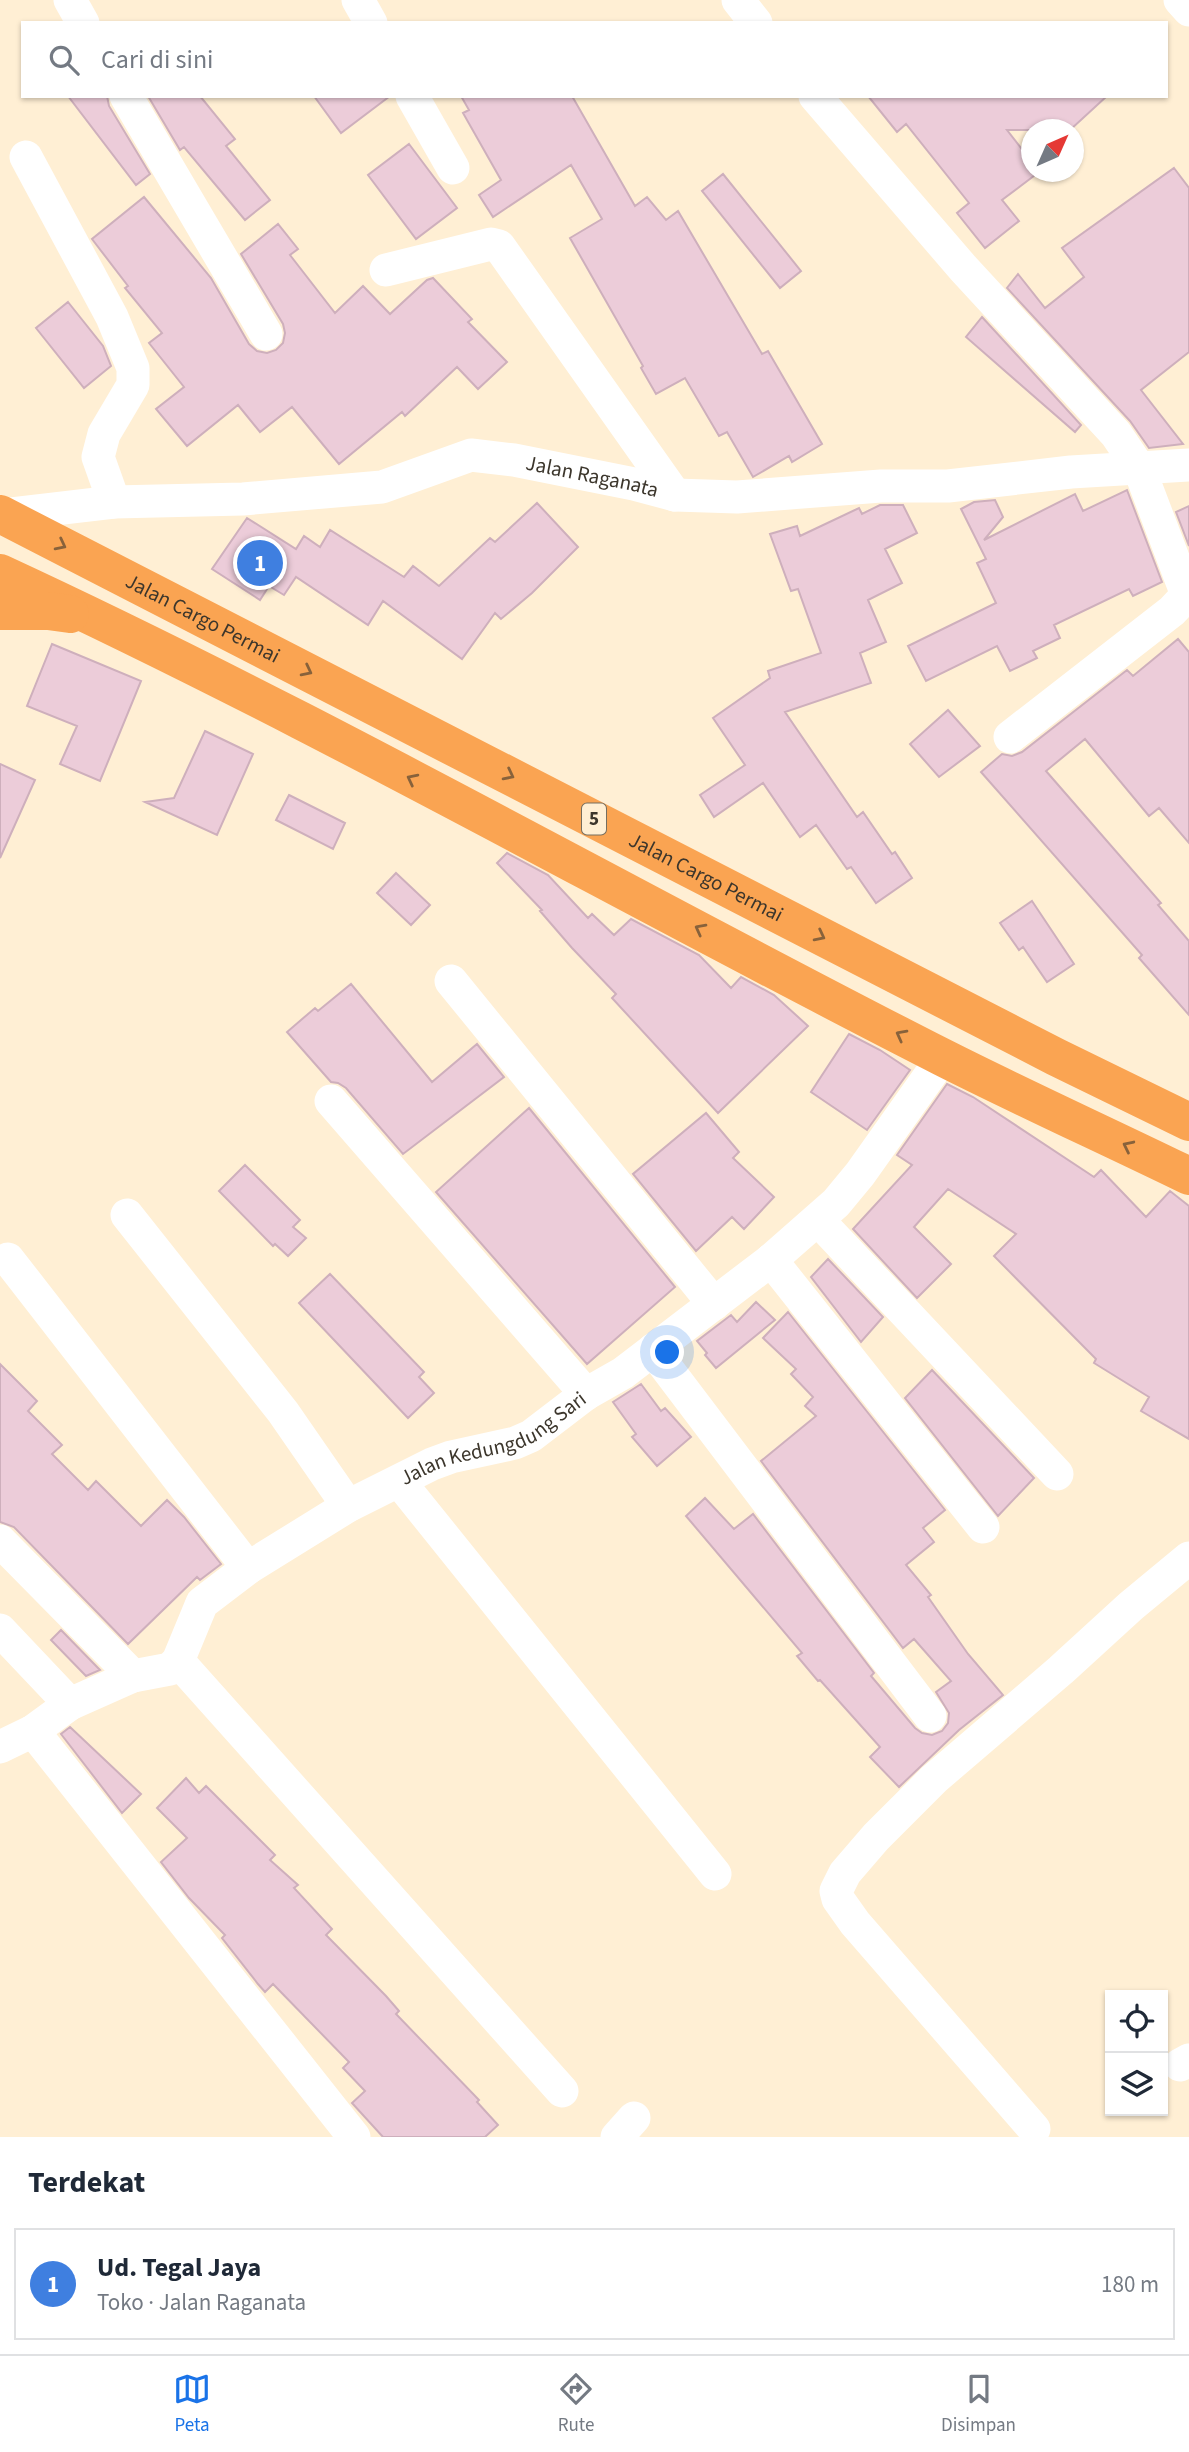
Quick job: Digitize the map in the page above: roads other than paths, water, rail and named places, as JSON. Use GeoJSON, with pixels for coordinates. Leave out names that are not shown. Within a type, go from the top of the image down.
{"type":"FeatureCollection","features":[{"type":"Feature","properties":{"kind":"highway","name":"Jalan Cargo Permai"},"geometry":{"type":"LineString","coordinates":[[1,514],[1044,1051],[1189,1122]]}},
{"type":"Feature","properties":{"kind":"highway","name":"5"},"geometry":{"type":"LineString","coordinates":[[0,573],[99,620],[519,833],[943,1057],[1189,1176]]}},
{"type":"Feature","properties":{"kind":"highway"},"geometry":{"type":"LineString","coordinates":[[0,611],[48,611],[99,620]]}},
{"type":"Feature","properties":{"kind":"street"},"geometry":{"type":"LineString","coordinates":[[70,0],[82,21]]}},
{"type":"Feature","properties":{"kind":"street"},"geometry":{"type":"LineString","coordinates":[[358,0],[370,21]]}},
{"type":"Feature","properties":{"kind":"street"},"geometry":{"type":"LineString","coordinates":[[738,0],[754,21]]}},
{"type":"Feature","properties":{"kind":"street"},"geometry":{"type":"LineString","coordinates":[[1180,0],[1189,10]]}},
{"type":"Feature","properties":{"kind":"street"},"geometry":{"type":"LineString","coordinates":[[127,98],[266,334]]}},
{"type":"Feature","properties":{"kind":"street"},"geometry":{"type":"LineString","coordinates":[[413,98],[453,168]]}},
{"type":"Feature","properties":{"kind":"street"},"geometry":{"type":"LineString","coordinates":[[817,98],[963,268],[1116,434],[1139,468],[1187,596],[1172,611],[1010,737]]}},
{"type":"Feature","properties":{"kind":"street"},"geometry":{"type":"LineString","coordinates":[[26,157],[112,317],[133,368],[133,385],[104,434],[97,457],[114,502]]}},
{"type":"Feature","properties":{"kind":"street"},"geometry":{"type":"LineString","coordinates":[[386,270],[491,244],[499,246],[675,495]]}},
{"type":"Feature","properties":{"kind":"street","name":"Jalan Raganata"},"geometry":{"type":"LineString","coordinates":[[1,514],[114,502],[243,499],[382,487],[471,456],[484,455],[634,484],[675,495],[737,497],[881,486],[947,486],[1071,472],[1189,465]]}},
{"type":"Feature","properties":{"kind":"street"},"geometry":{"type":"LineString","coordinates":[[452,981],[714,1304]]}},
{"type":"Feature","properties":{"kind":"street","name":"Jalan Kedungdung Sari"},"geometry":{"type":"LineString","coordinates":[[178,1661],[202,1603],[248,1568],[348,1506],[399,1481],[451,1457],[515,1443],[531,1436],[586,1394],[623,1373],[771,1260],[818,1220],[860,1174],[943,1057]]}},
{"type":"Feature","properties":{"kind":"street"},"geometry":{"type":"LineString","coordinates":[[331,1101],[586,1394]]}},
{"type":"Feature","properties":{"kind":"street"},"geometry":{"type":"LineString","coordinates":[[127,1215],[283,1412],[348,1506]]}},
{"type":"Feature","properties":{"kind":"street"},"geometry":{"type":"LineString","coordinates":[[818,1220],[1057,1474]]}},
{"type":"Feature","properties":{"kind":"street"},"geometry":{"type":"LineString","coordinates":[[8,1259],[248,1568]]}},
{"type":"Feature","properties":{"kind":"street"},"geometry":{"type":"LineString","coordinates":[[771,1260],[983,1527]]}},
{"type":"Feature","properties":{"kind":"street"},"geometry":{"type":"LineString","coordinates":[[653,1350],[930,1716]]}},
{"type":"Feature","properties":{"kind":"street"},"geometry":{"type":"LineString","coordinates":[[399,1481],[715,1874]]}},
{"type":"Feature","properties":{"kind":"street"},"geometry":{"type":"LineString","coordinates":[[0,1541],[133,1676]]}},
{"type":"Feature","properties":{"kind":"street"},"geometry":{"type":"LineString","coordinates":[[1034,2129],[855,1923],[838,1899],[836,1891],[845,1873],[934,1779],[1189,1558]]}},
{"type":"Feature","properties":{"kind":"street"},"geometry":{"type":"LineString","coordinates":[[0,1630],[70,1704]]}},
{"type":"Feature","properties":{"kind":"street"},"geometry":{"type":"LineString","coordinates":[[0,1747],[33,1731],[70,1704],[133,1676],[170,1669],[178,1661],[562,2091]]}},
{"type":"Feature","properties":{"kind":"street"},"geometry":{"type":"LineString","coordinates":[[33,1731],[354,2137]]}},
{"type":"Feature","properties":{"kind":"place","name":"Ud. Tegal Jaya"},"geometry":{"type":"Point","coordinates":[260,563]}}]}
